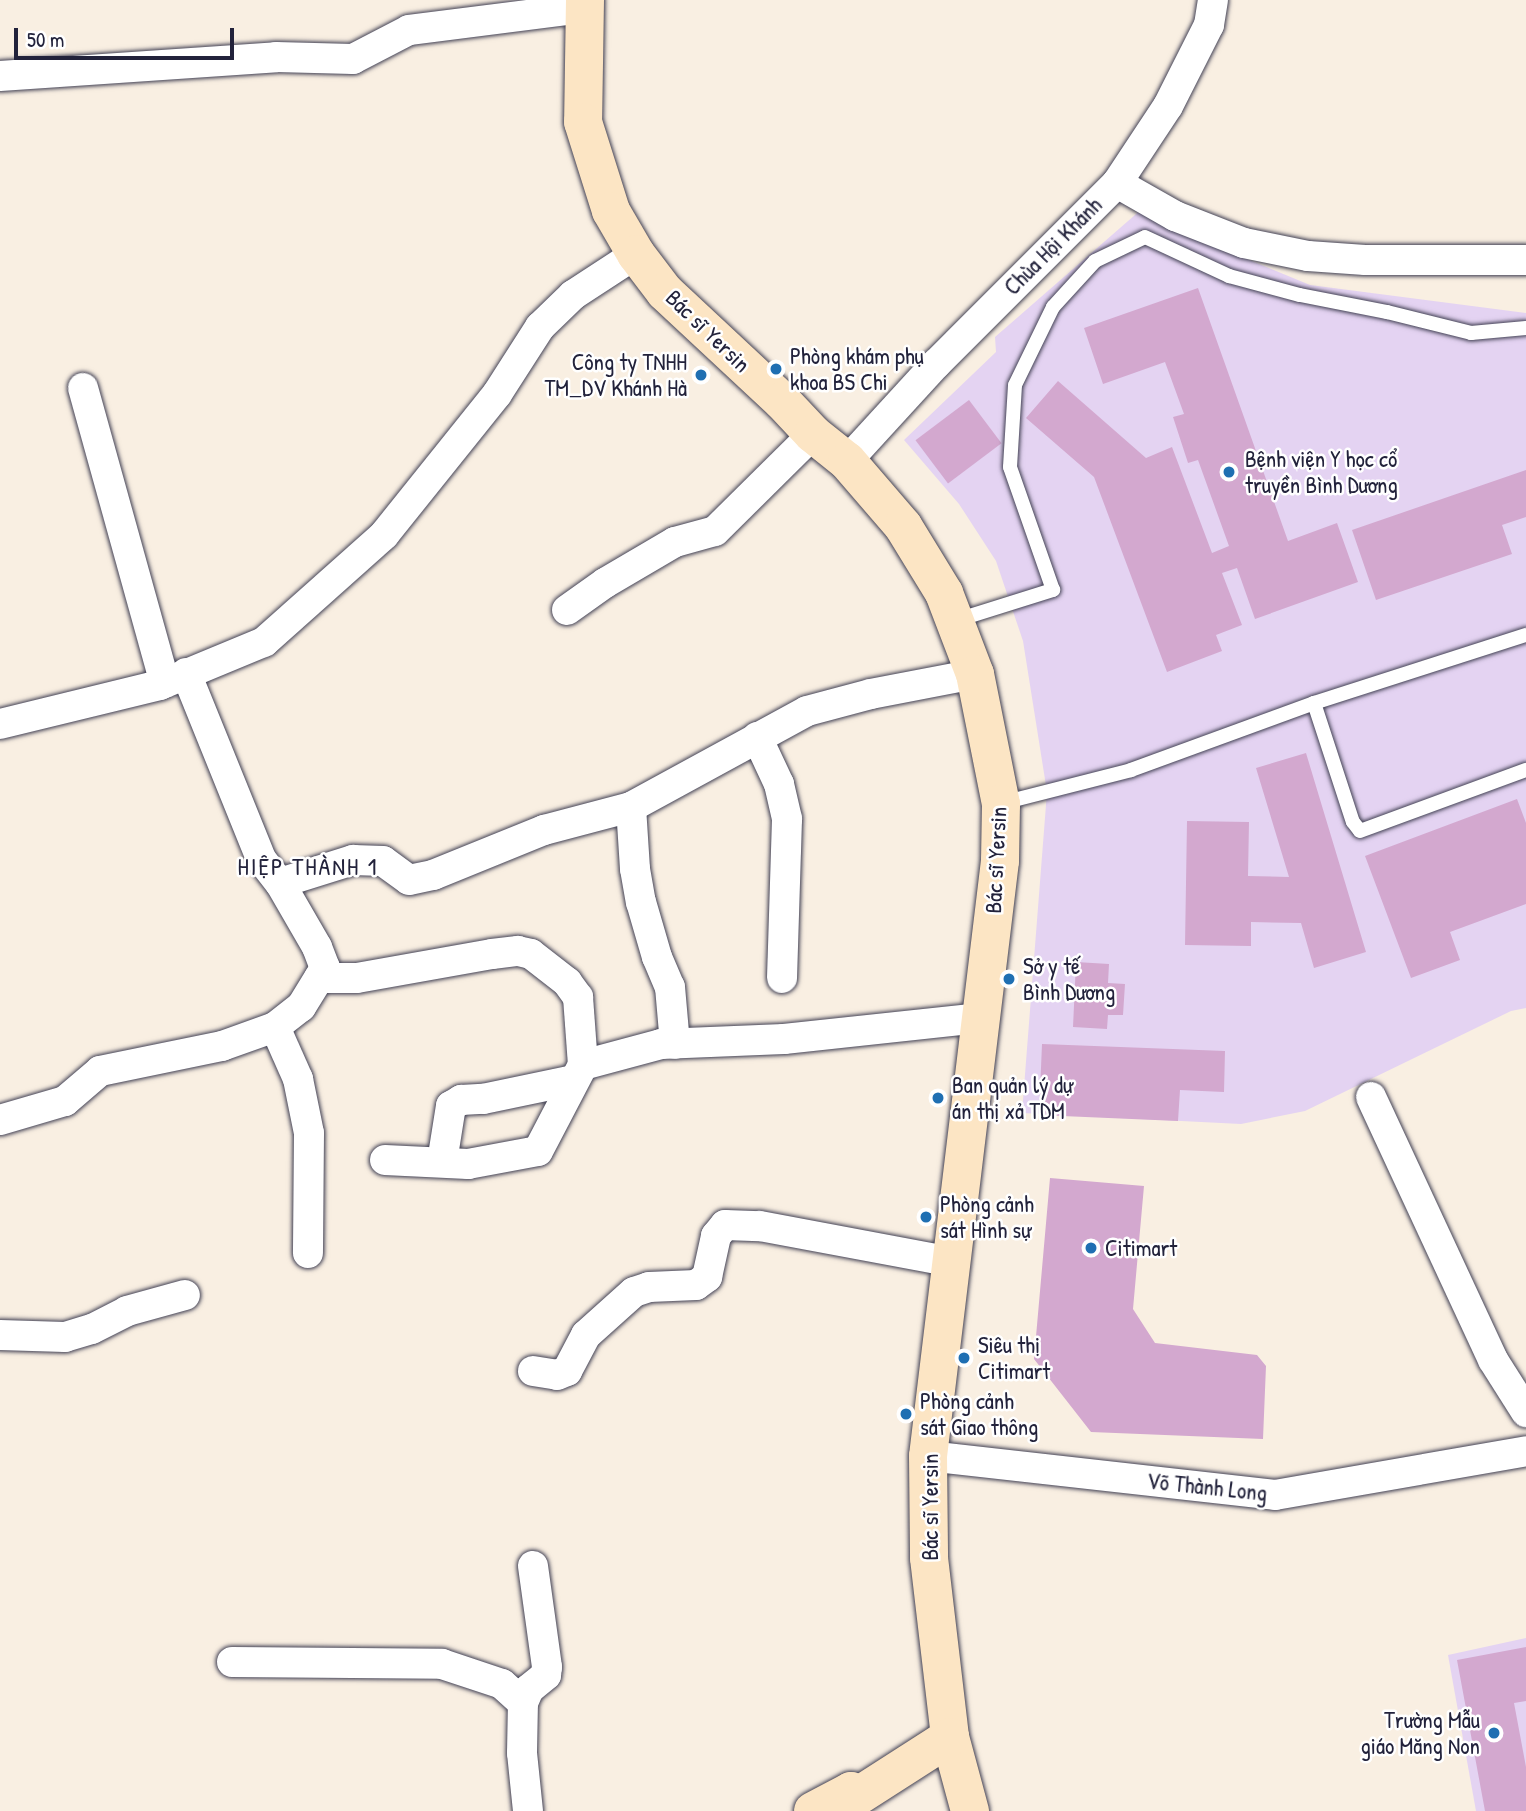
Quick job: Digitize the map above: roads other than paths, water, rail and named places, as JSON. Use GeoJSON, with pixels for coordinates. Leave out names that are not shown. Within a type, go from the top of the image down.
{"type":"FeatureCollection","features":[{"type":"Feature","properties":{"kind":"main road","name":"Bác sĩ Yersin"},"geometry":{"type":"LineString","coordinates":[[585,4],[583,122],[611,211],[636,254],[666,292],[782,401],[813,435],[847,461],[903,526],[944,593],[975,674],[1001,804],[1000,860],[928,1456],[929,1558],[950,1737],[970,1811]]}},
{"type":"Feature","properties":{"kind":"main road"},"geometry":{"type":"LineString","coordinates":[[813,1811],[851,1791],[855,1798],[950,1737]]}},
{"type":"Feature","properties":{"kind":"street","name":"Chùa Hội Khánh"},"geometry":{"type":"LineString","coordinates":[[847,461],[954,345],[1117,183],[1168,106],[1209,25],[1213,0]]}},
{"type":"Feature","properties":{"kind":"street"},"geometry":{"type":"LineString","coordinates":[[0,76],[276,57],[353,59],[409,30],[585,4]]}},
{"type":"Feature","properties":{"kind":"street"},"geometry":{"type":"LineString","coordinates":[[1117,183],[1175,216],[1244,243],[1308,256],[1365,260],[1526,261]]}},
{"type":"Feature","properties":{"kind":"street"},"geometry":{"type":"LineString","coordinates":[[0,724],[175,678],[264,642],[384,535],[497,394],[540,327],[573,295],[636,254]]}},
{"type":"Feature","properties":{"kind":"street"},"geometry":{"type":"LineString","coordinates":[[0,1120],[65,1101],[100,1071],[222,1046],[275,1027],[301,1007],[325,968],[317,947],[280,883],[261,859],[175,678],[83,388]]}},
{"type":"Feature","properties":{"kind":"street"},"geometry":{"type":"LineString","coordinates":[[567,610],[605,583],[675,542],[715,531],[813,435]]}},
{"type":"Feature","properties":{"kind":"street"},"geometry":{"type":"LineString","coordinates":[[280,883],[354,860],[383,861],[409,880],[433,875],[544,830],[631,807],[807,711],[871,694],[975,674]]}},
{"type":"Feature","properties":{"kind":"street"},"geometry":{"type":"LineString","coordinates":[[757,737],[779,784],[787,819],[782,978]]}},
{"type":"Feature","properties":{"kind":"street"},"geometry":{"type":"LineString","coordinates":[[631,807],[635,869],[641,902],[657,957],[670,987],[675,1044]]}},
{"type":"Feature","properties":{"kind":"street"},"geometry":{"type":"LineString","coordinates":[[319,978],[357,978],[517,951],[531,954],[567,982],[578,997],[579,1072],[538,1151],[468,1164],[385,1160]]}},
{"type":"Feature","properties":{"kind":"street"},"geometry":{"type":"LineString","coordinates":[[442,1162],[450,1106],[461,1100],[483,1099],[579,1072],[661,1044],[784,1039],[981,1018]]}},
{"type":"Feature","properties":{"kind":"street"},"geometry":{"type":"LineString","coordinates":[[275,1027],[298,1079],[309,1133],[308,1253]]}},
{"type":"Feature","properties":{"kind":"street"},"geometry":{"type":"LineString","coordinates":[[1371,1097],[1493,1360],[1526,1412]]}},
{"type":"Feature","properties":{"kind":"street"},"geometry":{"type":"LineString","coordinates":[[533,1371],[557,1375],[567,1371],[586,1335],[634,1292],[649,1287],[696,1285],[707,1277],[716,1236],[725,1226],[760,1226],[952,1262]]}},
{"type":"Feature","properties":{"kind":"street"},"geometry":{"type":"LineString","coordinates":[[0,1335],[65,1337],[92,1329],[127,1311],[185,1294]]}},
{"type":"Feature","properties":{"kind":"street","name":"Võ Thành Long"},"geometry":{"type":"LineString","coordinates":[[928,1456],[1275,1495],[1526,1451]]}},
{"type":"Feature","properties":{"kind":"street"},"geometry":{"type":"LineString","coordinates":[[528,1811],[522,1753],[523,1703],[528,1689],[546,1675],[547,1667],[533,1566]]}},
{"type":"Feature","properties":{"kind":"street"},"geometry":{"type":"LineString","coordinates":[[232,1662],[442,1664],[502,1684],[523,1703]]}},
{"type":"Feature","properties":{"kind":"lane"},"geometry":{"type":"LineString","coordinates":[[956,620],[1053,590],[1010,467],[1015,385],[1053,307],[1095,261],[1146,237],[1229,276],[1300,295],[1387,312],[1471,333],[1526,328]]}},
{"type":"Feature","properties":{"kind":"lane"},"geometry":{"type":"LineString","coordinates":[[1001,804],[1131,770],[1314,703],[1526,635]]}},
{"type":"Feature","properties":{"kind":"lane"},"geometry":{"type":"LineString","coordinates":[[1314,703],[1353,822],[1360,831],[1526,770]]}},
{"type":"Feature","properties":{"kind":"place","name":"Phòng khám phụ khoa BS Chi"},"geometry":{"type":"Point","coordinates":[776,369]}},
{"type":"Feature","properties":{"kind":"place","name":"Công ty TNHH TM_DV Khánh Hà"},"geometry":{"type":"Point","coordinates":[701,375]}},
{"type":"Feature","properties":{"kind":"place","name":"Bệnh viện Y học cổ truyền Bình Dương"},"geometry":{"type":"Point","coordinates":[1229,472]}},
{"type":"Feature","properties":{"kind":"place","name":"Sở y tế Bình Dương"},"geometry":{"type":"Point","coordinates":[1009,979]}},
{"type":"Feature","properties":{"kind":"place","name":"Ban quản lý dự án thị xả TDM"},"geometry":{"type":"Point","coordinates":[938,1098]}},
{"type":"Feature","properties":{"kind":"place","name":"Phòng cảnh sát Hình sự"},"geometry":{"type":"Point","coordinates":[926,1217]}},
{"type":"Feature","properties":{"kind":"place","name":"Citimart"},"geometry":{"type":"Point","coordinates":[1091,1248]}},
{"type":"Feature","properties":{"kind":"place","name":"Siêu thị Citimart"},"geometry":{"type":"Point","coordinates":[964,1358]}},
{"type":"Feature","properties":{"kind":"place","name":"Phòng cảnh sát Giao thông"},"geometry":{"type":"Point","coordinates":[906,1414]}},
{"type":"Feature","properties":{"kind":"place","name":"Trường Mẫu giáo Măng Non"},"geometry":{"type":"Point","coordinates":[1494,1733]}},
{"type":"Feature","properties":{"kind":"district","name":"HIỆP THÀNH 1"},"geometry":{"type":"Point","coordinates":[308,867]}}]}
